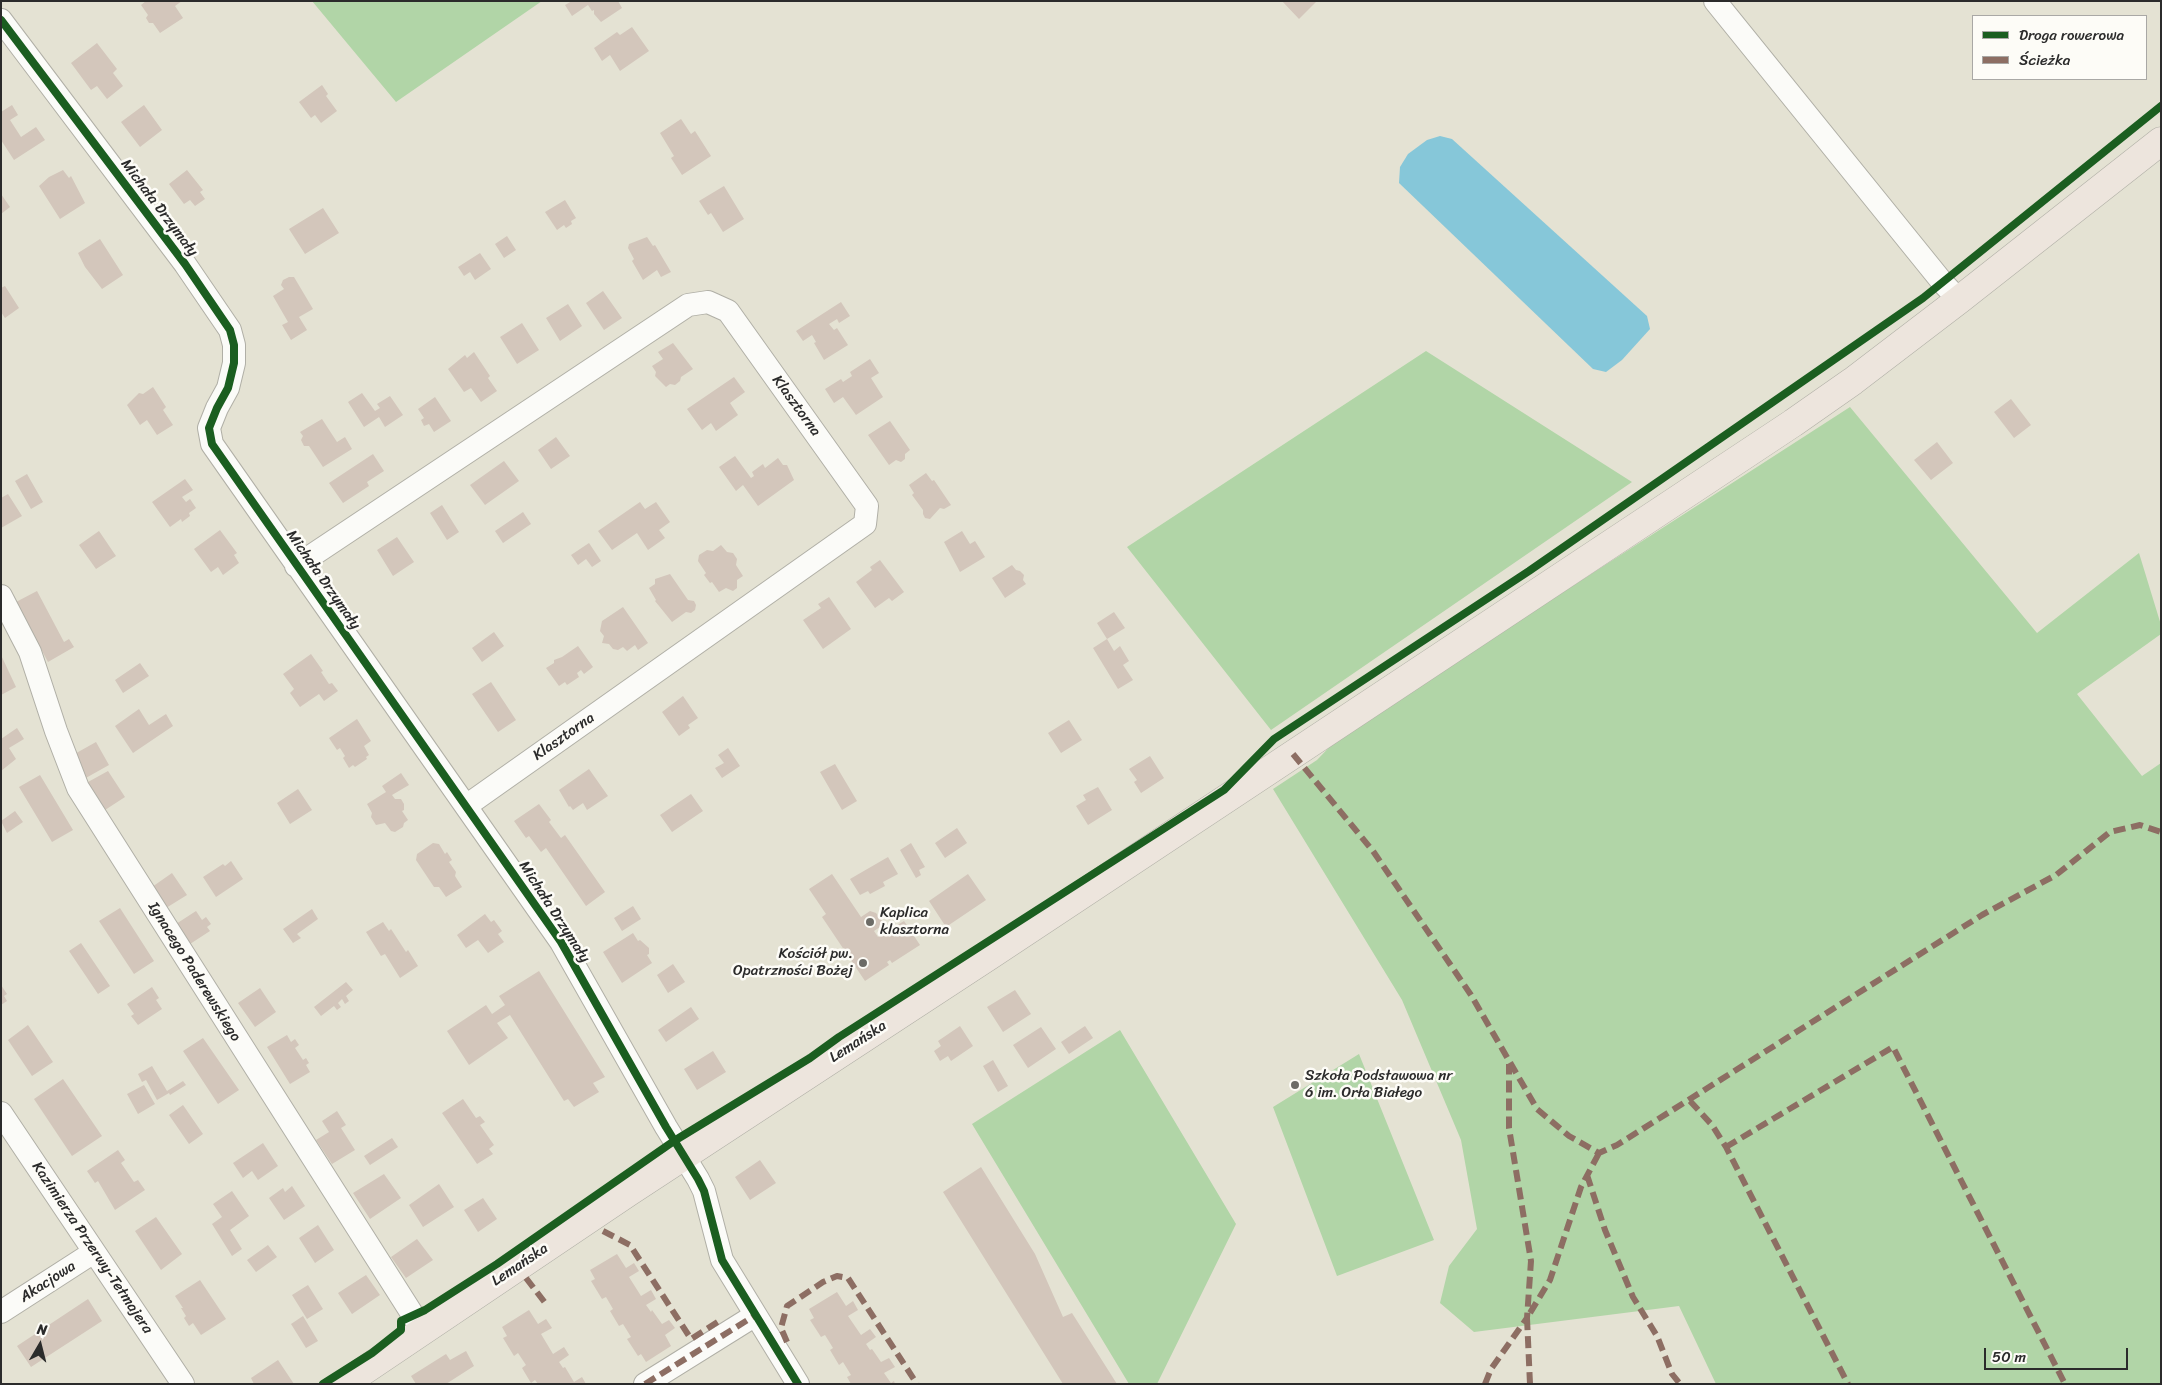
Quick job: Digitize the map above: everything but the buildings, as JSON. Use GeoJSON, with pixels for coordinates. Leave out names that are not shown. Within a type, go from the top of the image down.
{"type":"FeatureCollection","features":[{"type":"Feature","properties":{"kind":"main road","name":"Lemańska"},"geometry":{"type":"LineString","coordinates":[[344,1384],[684,1155],[1793,423],[1853,381],[1959,300],[2161,141]]}},
{"type":"Feature","properties":{"kind":"street"},"geometry":{"type":"LineString","coordinates":[[1715,1],[1943,283],[1959,300]]}},
{"type":"Feature","properties":{"kind":"street","name":"Michała Drzymały"},"geometry":{"type":"LineString","coordinates":[[1,20],[185,264],[230,330],[234,345],[234,364],[228,388],[209,428],[212,444],[561,942],[704,1191],[722,1260],[754,1316],[798,1384]]}},
{"type":"Feature","properties":{"kind":"street","name":"Klasztorna"},"geometry":{"type":"LineString","coordinates":[[296,566],[688,305],[708,302],[728,311],[867,506],[865,524],[466,806]]}},
{"type":"Feature","properties":{"kind":"street","name":"Ignacego Paderewskiego"},"geometry":{"type":"LineString","coordinates":[[1,596],[30,652],[56,731],[78,788],[423,1331]]}},
{"type":"Feature","properties":{"kind":"street","name":"Kazimierza Przerwy-Tetmajera"},"geometry":{"type":"LineString","coordinates":[[1,1113],[183,1384]]}},
{"type":"Feature","properties":{"kind":"street","name":"Akacjowa"},"geometry":{"type":"LineString","coordinates":[[1,1312],[94,1252]]}},
{"type":"Feature","properties":{"kind":"street"},"geometry":{"type":"LineString","coordinates":[[645,1384],[754,1316]]}},
{"type":"Feature","properties":{"kind":"green space"},"geometry":{"type":"Polygon","coordinates":[[[312,1],[542,1],[396,102],[312,1]]]}},
{"type":"Feature","properties":{"kind":"green space"},"geometry":{"type":"Polygon","coordinates":[[[1426,351],[1632,482],[1271,730],[1127,547],[1426,351]]]}},
{"type":"Feature","properties":{"kind":"green space"},"geometry":{"type":"Polygon","coordinates":[[[1850,407],[2037,633],[2139,553],[2161,625],[2161,634],[2077,694],[2142,776],[2161,763],[2161,1384],[1716,1384],[1679,1306],[1474,1332],[1440,1303],[1449,1266],[1477,1229],[1461,1140],[1402,1000],[1273,789],[1317,760],[1340,736],[1850,407]]]}},
{"type":"Feature","properties":{"kind":"green space"},"geometry":{"type":"Polygon","coordinates":[[[1120,1030],[1236,1224],[1157,1384],[1129,1384],[972,1124],[1120,1030]]]}},
{"type":"Feature","properties":{"kind":"green space"},"geometry":{"type":"Polygon","coordinates":[[[1359,1054],[1434,1240],[1337,1276],[1273,1107],[1359,1054]]]}},
{"type":"Feature","properties":{"kind":"water"},"geometry":{"type":"Polygon","coordinates":[[[1440,136],[1452,139],[1647,316],[1650,329],[1622,360],[1606,372],[1593,369],[1399,183],[1400,167],[1408,154],[1427,140],[1440,136]]]}},
{"type":"Feature","properties":{"kind":"marked path"},"geometry":{"type":"LineString","coordinates":[[1293,754],[1373,851],[1471,995],[1537,1109],[1569,1136],[1599,1153],[1617,1145],[1982,915],[2056,875],[2110,832],[2140,825],[2161,832]]}},
{"type":"Feature","properties":{"kind":"marked path"},"geometry":{"type":"LineString","coordinates":[[1726,1147],[1893,1047],[2065,1384]]}},
{"type":"Feature","properties":{"kind":"marked path"},"geometry":{"type":"LineString","coordinates":[[1485,1384],[1491,1369],[1527,1318],[1531,1261],[1509,1128],[1509,1064]]}},
{"type":"Feature","properties":{"kind":"marked path"},"geometry":{"type":"LineString","coordinates":[[1690,1101],[1712,1125],[1726,1147],[1848,1384]]}},
{"type":"Feature","properties":{"kind":"marked path"},"geometry":{"type":"LineString","coordinates":[[1530,1384],[1527,1318],[1550,1280],[1581,1187],[1599,1153]]}},
{"type":"Feature","properties":{"kind":"marked path"},"geometry":{"type":"LineString","coordinates":[[1587,1175],[1605,1230],[1633,1297],[1657,1336],[1672,1374],[1680,1384]]}},
{"type":"Feature","properties":{"kind":"marked path"},"geometry":{"type":"LineString","coordinates":[[603,1231],[630,1245],[691,1339],[719,1321]]}},
{"type":"Feature","properties":{"kind":"marked path"},"geometry":{"type":"LineString","coordinates":[[787,1342],[781,1328],[787,1306],[823,1282],[837,1276],[848,1278],[917,1384]]}},
{"type":"Feature","properties":{"kind":"marked path"},"geometry":{"type":"LineString","coordinates":[[526,1278],[546,1304]]}},
{"type":"Feature","properties":{"kind":"marked path"},"geometry":{"type":"LineString","coordinates":[[645,1384],[754,1316]]}},
{"type":"Feature","properties":{"kind":"cycle path"},"geometry":{"type":"LineString","coordinates":[[1,20],[185,264],[230,330],[234,345],[234,363],[228,388],[209,428],[212,444],[561,942],[666,1127],[698,1179],[704,1191],[722,1260],[798,1384]]}},
{"type":"Feature","properties":{"kind":"cycle path"},"geometry":{"type":"LineString","coordinates":[[323,1384],[372,1353],[401,1330],[401,1321],[425,1310],[497,1264],[674,1141],[810,1058],[839,1037],[1224,790],[1274,739],[1529,571],[1923,298],[2161,106]]}},
{"type":"Feature","properties":{"kind":"place","name":"Kaplica klasztorna"},"geometry":{"type":"Point","coordinates":[870,922]}},
{"type":"Feature","properties":{"kind":"place","name":"Kościół pw. Opatrzności Bożej"},"geometry":{"type":"Point","coordinates":[863,963]}},
{"type":"Feature","properties":{"kind":"place","name":"Szkoła Podstawowa nr 6 im. Orła Białego"},"geometry":{"type":"Point","coordinates":[1295,1085]}}]}
